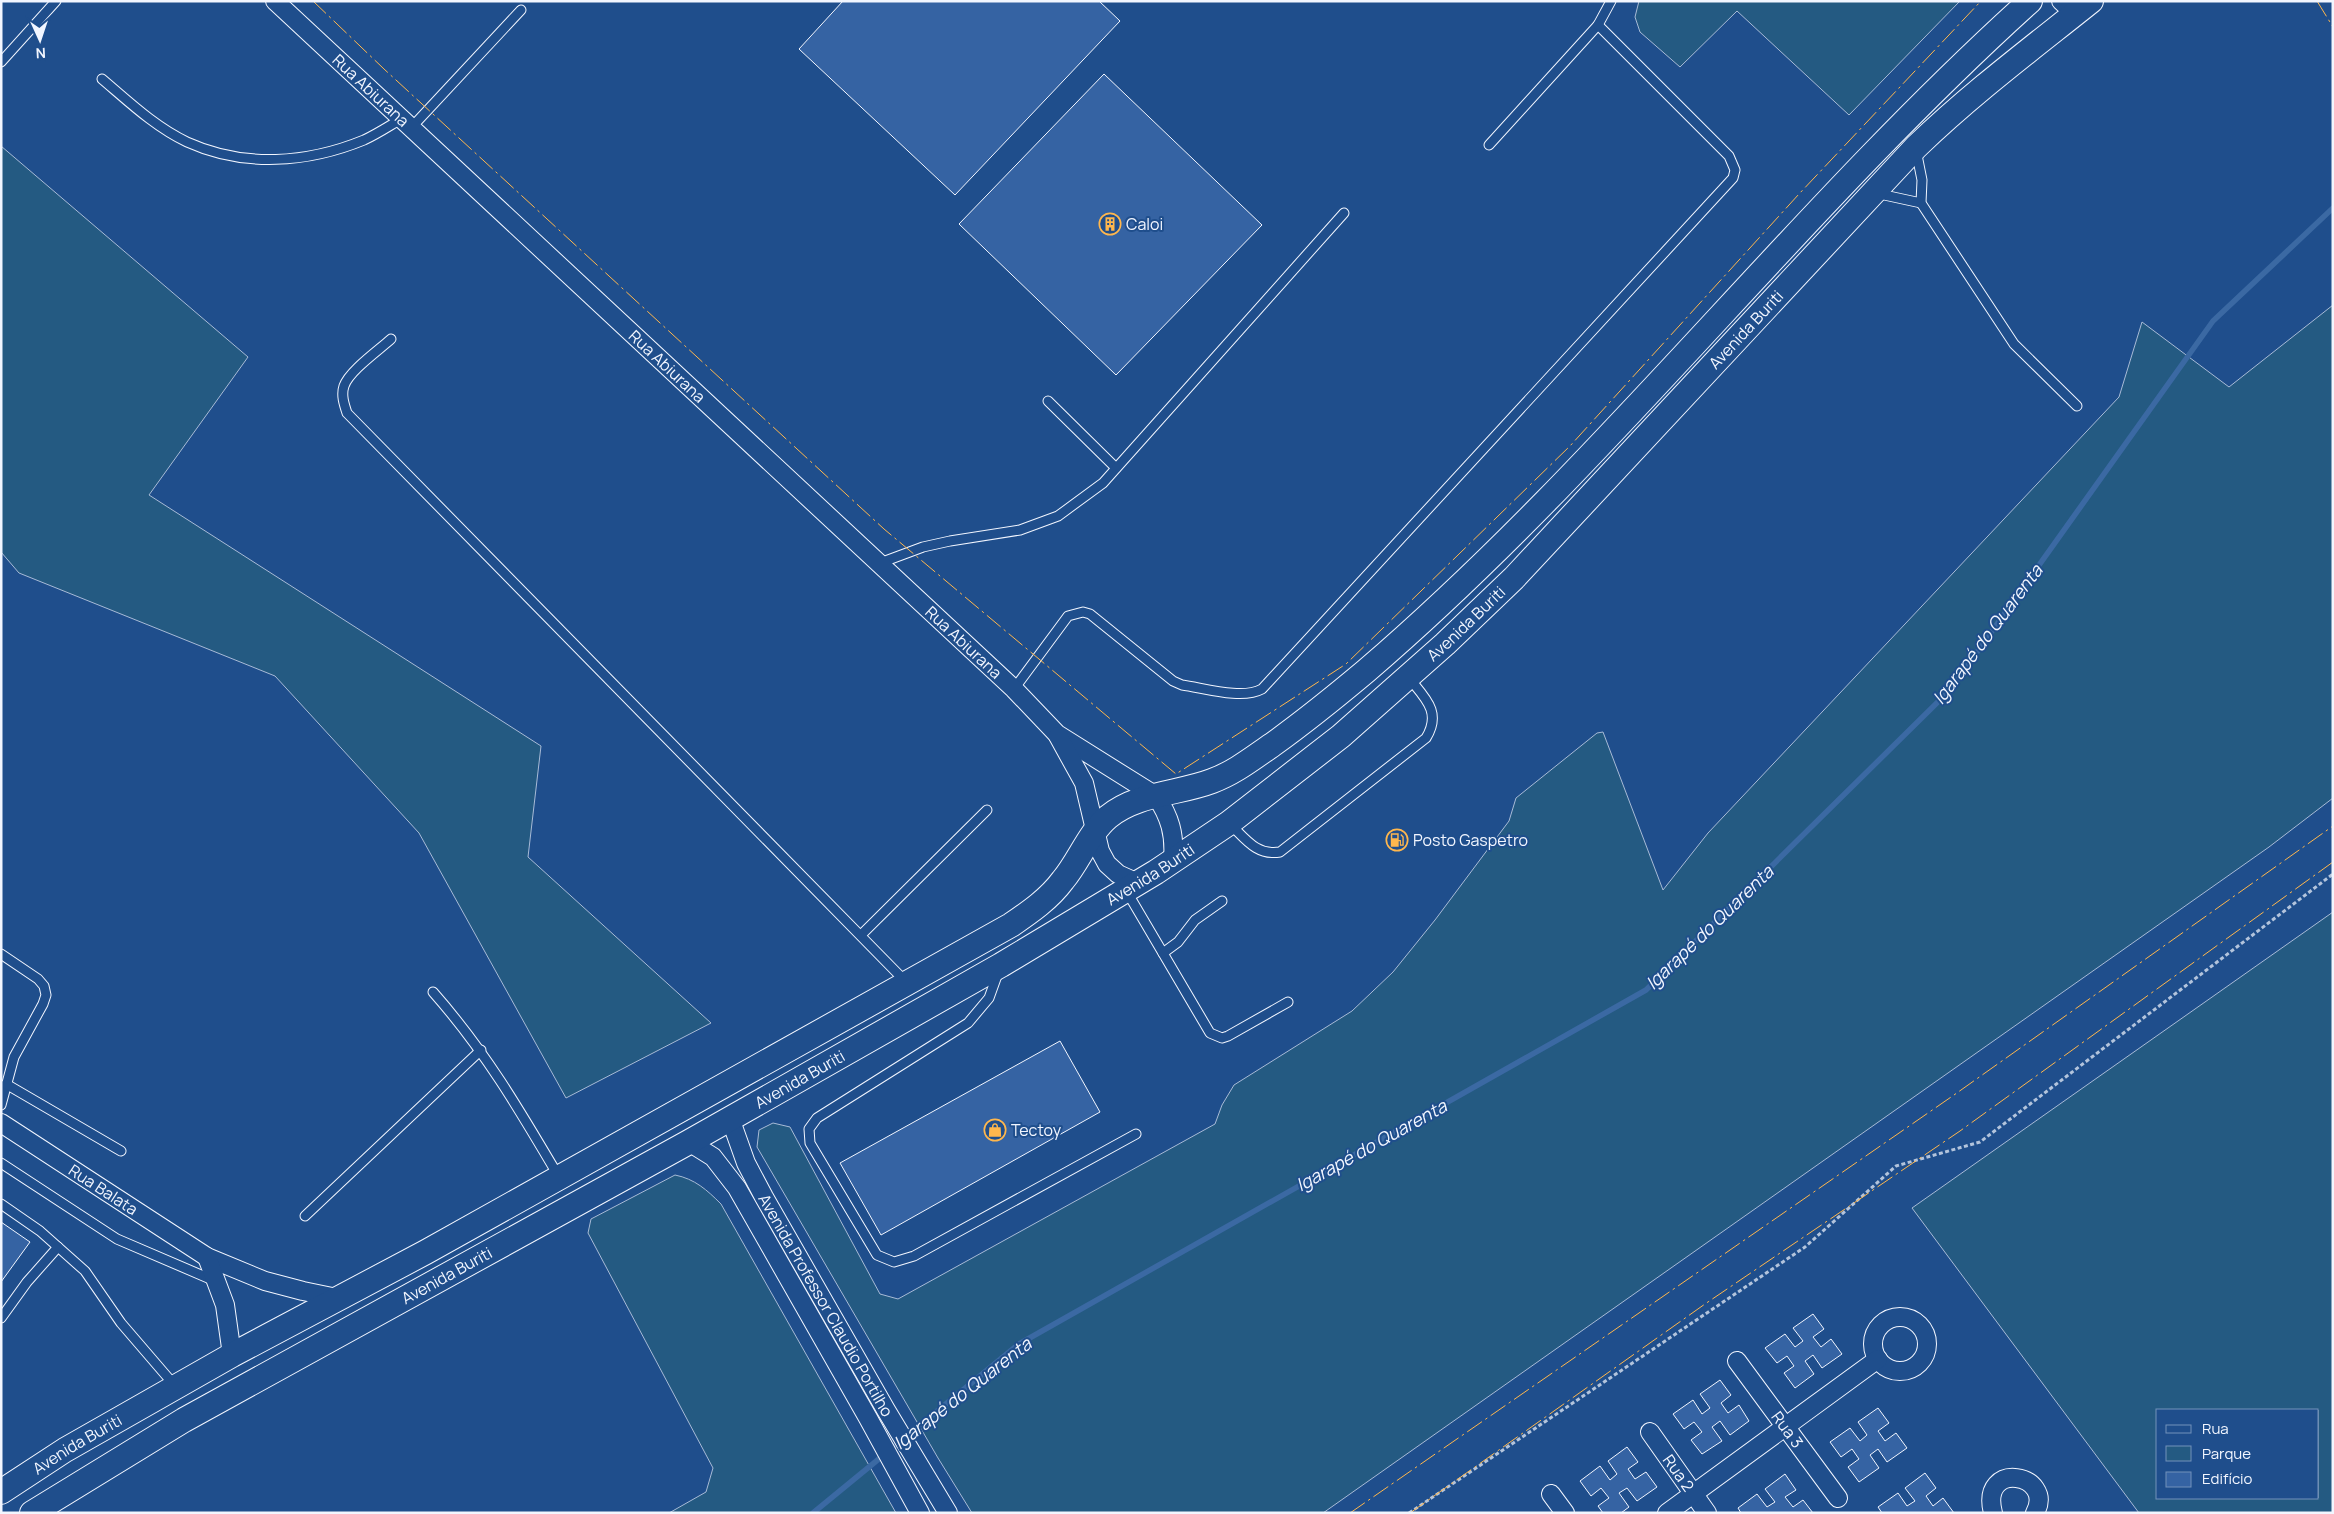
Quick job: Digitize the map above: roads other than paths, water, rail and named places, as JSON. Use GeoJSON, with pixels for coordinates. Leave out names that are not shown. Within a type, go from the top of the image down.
{"type":"FeatureCollection","features":[{"type":"Feature","properties":{"kind":"main road"},"geometry":{"type":"LineString","coordinates":[[1996,32],[2006,1]]}},
{"type":"Feature","properties":{"kind":"main road","name":"Avenida Buriti"},"geometry":{"type":"LineString","coordinates":[[1,1492],[65,1450],[176,1386],[337,1298],[426,1252],[1011,925],[1040,905],[1063,880],[1106,818],[1129,804],[1214,780],[1242,766],[1313,715],[1414,630],[1546,502],[1880,144],[1965,59],[2030,1]]}},
{"type":"Feature","properties":{"kind":"main road","name":"Avenida Buriti"},"geometry":{"type":"LineString","coordinates":[[32,1513],[184,1420],[689,1142],[1001,965],[1132,886],[1229,823],[1341,736],[1514,578],[1916,147],[1950,114],[2015,60],[2076,5]]}},
{"type":"Feature","properties":{"kind":"street","name":"Rua Abiurana"},"geometry":{"type":"LineString","coordinates":[[275,1],[1014,688],[1057,734],[1084,783],[1094,833],[1107,864],[1132,886]]}},
{"type":"Feature","properties":{"kind":"street","name":"Rua Abiurana"},"geometry":{"type":"LineString","coordinates":[[1057,734],[1156,796],[1167,812],[1172,826],[1175,840],[1173,860]]}},
{"type":"Feature","properties":{"kind":"street","name":"Avenida Professor Claudio Portilho"},"geometry":{"type":"LineString","coordinates":[[730,1118],[746,1163],[764,1197],[886,1410],[948,1513]]}},
{"type":"Feature","properties":{"kind":"street","name":"Rua Balata"},"geometry":{"type":"LineString","coordinates":[[1,1123],[207,1258],[265,1280],[337,1298]]}},
{"type":"Feature","properties":{"kind":"street"},"geometry":{"type":"LineString","coordinates":[[689,1142],[713,1157],[736,1188],[868,1418],[920,1513]]}},
{"type":"Feature","properties":{"kind":"street"},"geometry":{"type":"LineString","coordinates":[[207,1258],[218,1282],[225,1305],[232,1355]]}},
{"type":"Feature","properties":{"kind":"street"},"geometry":{"type":"LineString","coordinates":[[1666,1513],[1878,1359]]}},
{"type":"Feature","properties":{"kind":"street","name":"Rua 3"},"geometry":{"type":"LineString","coordinates":[[1736,1361],[1838,1498]]}},
{"type":"Feature","properties":{"kind":"street","name":"Rua 2"},"geometry":{"type":"LineString","coordinates":[[1650,1432],[1707,1513]]}},
{"type":"Feature","properties":{"kind":"street"},"geometry":{"type":"LineString","coordinates":[[1992,1513],[1990,1501],[1993,1490],[2000,1481],[2011,1477],[2023,1478],[2033,1485],[2038,1495],[2038,1507],[2035,1513]]}},
{"type":"Feature","properties":{"kind":"street"},"geometry":{"type":"LineString","coordinates":[[1551,1494],[1565,1513]]}},
{"type":"Feature","properties":{"kind":"lane"},"geometry":{"type":"LineString","coordinates":[[1,62],[56,1]]}},
{"type":"Feature","properties":{"kind":"lane"},"geometry":{"type":"LineString","coordinates":[[1489,145],[1598,25],[1612,1]]}},
{"type":"Feature","properties":{"kind":"lane"},"geometry":{"type":"LineString","coordinates":[[102,79],[157,124],[186,142],[218,154],[252,160],[291,160],[328,152],[406,124],[521,10]]}},
{"type":"Feature","properties":{"kind":"lane"},"geometry":{"type":"LineString","coordinates":[[1014,688],[1068,616],[1084,612],[1090,614],[1174,682],[1182,685],[1240,694],[1255,693],[1262,689],[1733,178],[1735,170],[1729,156],[1598,25]]}},
{"type":"Feature","properties":{"kind":"lane"},"geometry":{"type":"LineString","coordinates":[[1916,147],[1922,180],[1921,203],[2014,344],[2077,406]]}},
{"type":"Feature","properties":{"kind":"lane"},"geometry":{"type":"LineString","coordinates":[[1872,192],[1921,203]]}},
{"type":"Feature","properties":{"kind":"lane"},"geometry":{"type":"LineString","coordinates":[[880,563],[950,540],[1020,530],[1058,516],[1103,483],[1344,213]]}},
{"type":"Feature","properties":{"kind":"lane"},"geometry":{"type":"LineString","coordinates":[[391,339],[350,377],[344,385],[343,394],[347,412],[907,984]]}},
{"type":"Feature","properties":{"kind":"lane"},"geometry":{"type":"LineString","coordinates":[[1048,401],[1116,468]]}},
{"type":"Feature","properties":{"kind":"lane"},"geometry":{"type":"LineString","coordinates":[[1229,823],[1254,848],[1262,852],[1280,852],[1426,738],[1432,729],[1432,711],[1429,703],[1408,676]]}},
{"type":"Feature","properties":{"kind":"lane"},"geometry":{"type":"LineString","coordinates":[[860,934],[987,810]]}},
{"type":"Feature","properties":{"kind":"lane"},"geometry":{"type":"LineString","coordinates":[[1132,886],[1163,953],[1210,1033],[1215,1036],[1228,1036],[1288,1002]]}},
{"type":"Feature","properties":{"kind":"lane"},"geometry":{"type":"LineString","coordinates":[[1163,953],[1178,942],[1196,920],[1222,901]]}},
{"type":"Feature","properties":{"kind":"lane"},"geometry":{"type":"LineString","coordinates":[[1,954],[38,979],[44,986],[46,994],[44,1004],[14,1057],[1,1105]]}},
{"type":"Feature","properties":{"kind":"lane"},"geometry":{"type":"LineString","coordinates":[[1001,965],[989,998],[968,1023],[817,1118],[809,1129],[810,1143],[877,1255],[886,1261],[894,1262],[914,1256],[1136,1134]]}},
{"type":"Feature","properties":{"kind":"lane"},"geometry":{"type":"LineString","coordinates":[[433,992],[504,1083],[559,1178]]}},
{"type":"Feature","properties":{"kind":"lane"},"geometry":{"type":"LineString","coordinates":[[306,1216],[480,1050]]}},
{"type":"Feature","properties":{"kind":"lane"},"geometry":{"type":"LineString","coordinates":[[6,1084],[121,1151]]}},
{"type":"Feature","properties":{"kind":"lane"},"geometry":{"type":"LineString","coordinates":[[1,1163],[117,1239],[218,1282]]}},
{"type":"Feature","properties":{"kind":"lane"},"geometry":{"type":"LineString","coordinates":[[1,1204],[40,1231],[85,1271],[121,1323],[176,1386]]}},
{"type":"Feature","properties":{"kind":"lane"},"geometry":{"type":"LineString","coordinates":[[1,1318],[27,1282],[58,1247]]}},
{"type":"Feature","properties":{"kind":"waterway","name":"Igarapé do Quarenta"},"geometry":{"type":"LineString","coordinates":[[813,1513],[1019,1344],[1646,990],[1950,690],[2213,321],[2333,208]]}},
{"type":"Feature","properties":{"kind":"place","name":"Caloi"},"geometry":{"type":"Point","coordinates":[1110,224]}},
{"type":"Feature","properties":{"kind":"place","name":"Posto Gaspetro"},"geometry":{"type":"Point","coordinates":[1397,840]}},
{"type":"Feature","properties":{"kind":"place","name":"Tectoy"},"geometry":{"type":"Point","coordinates":[995,1130]}}]}
